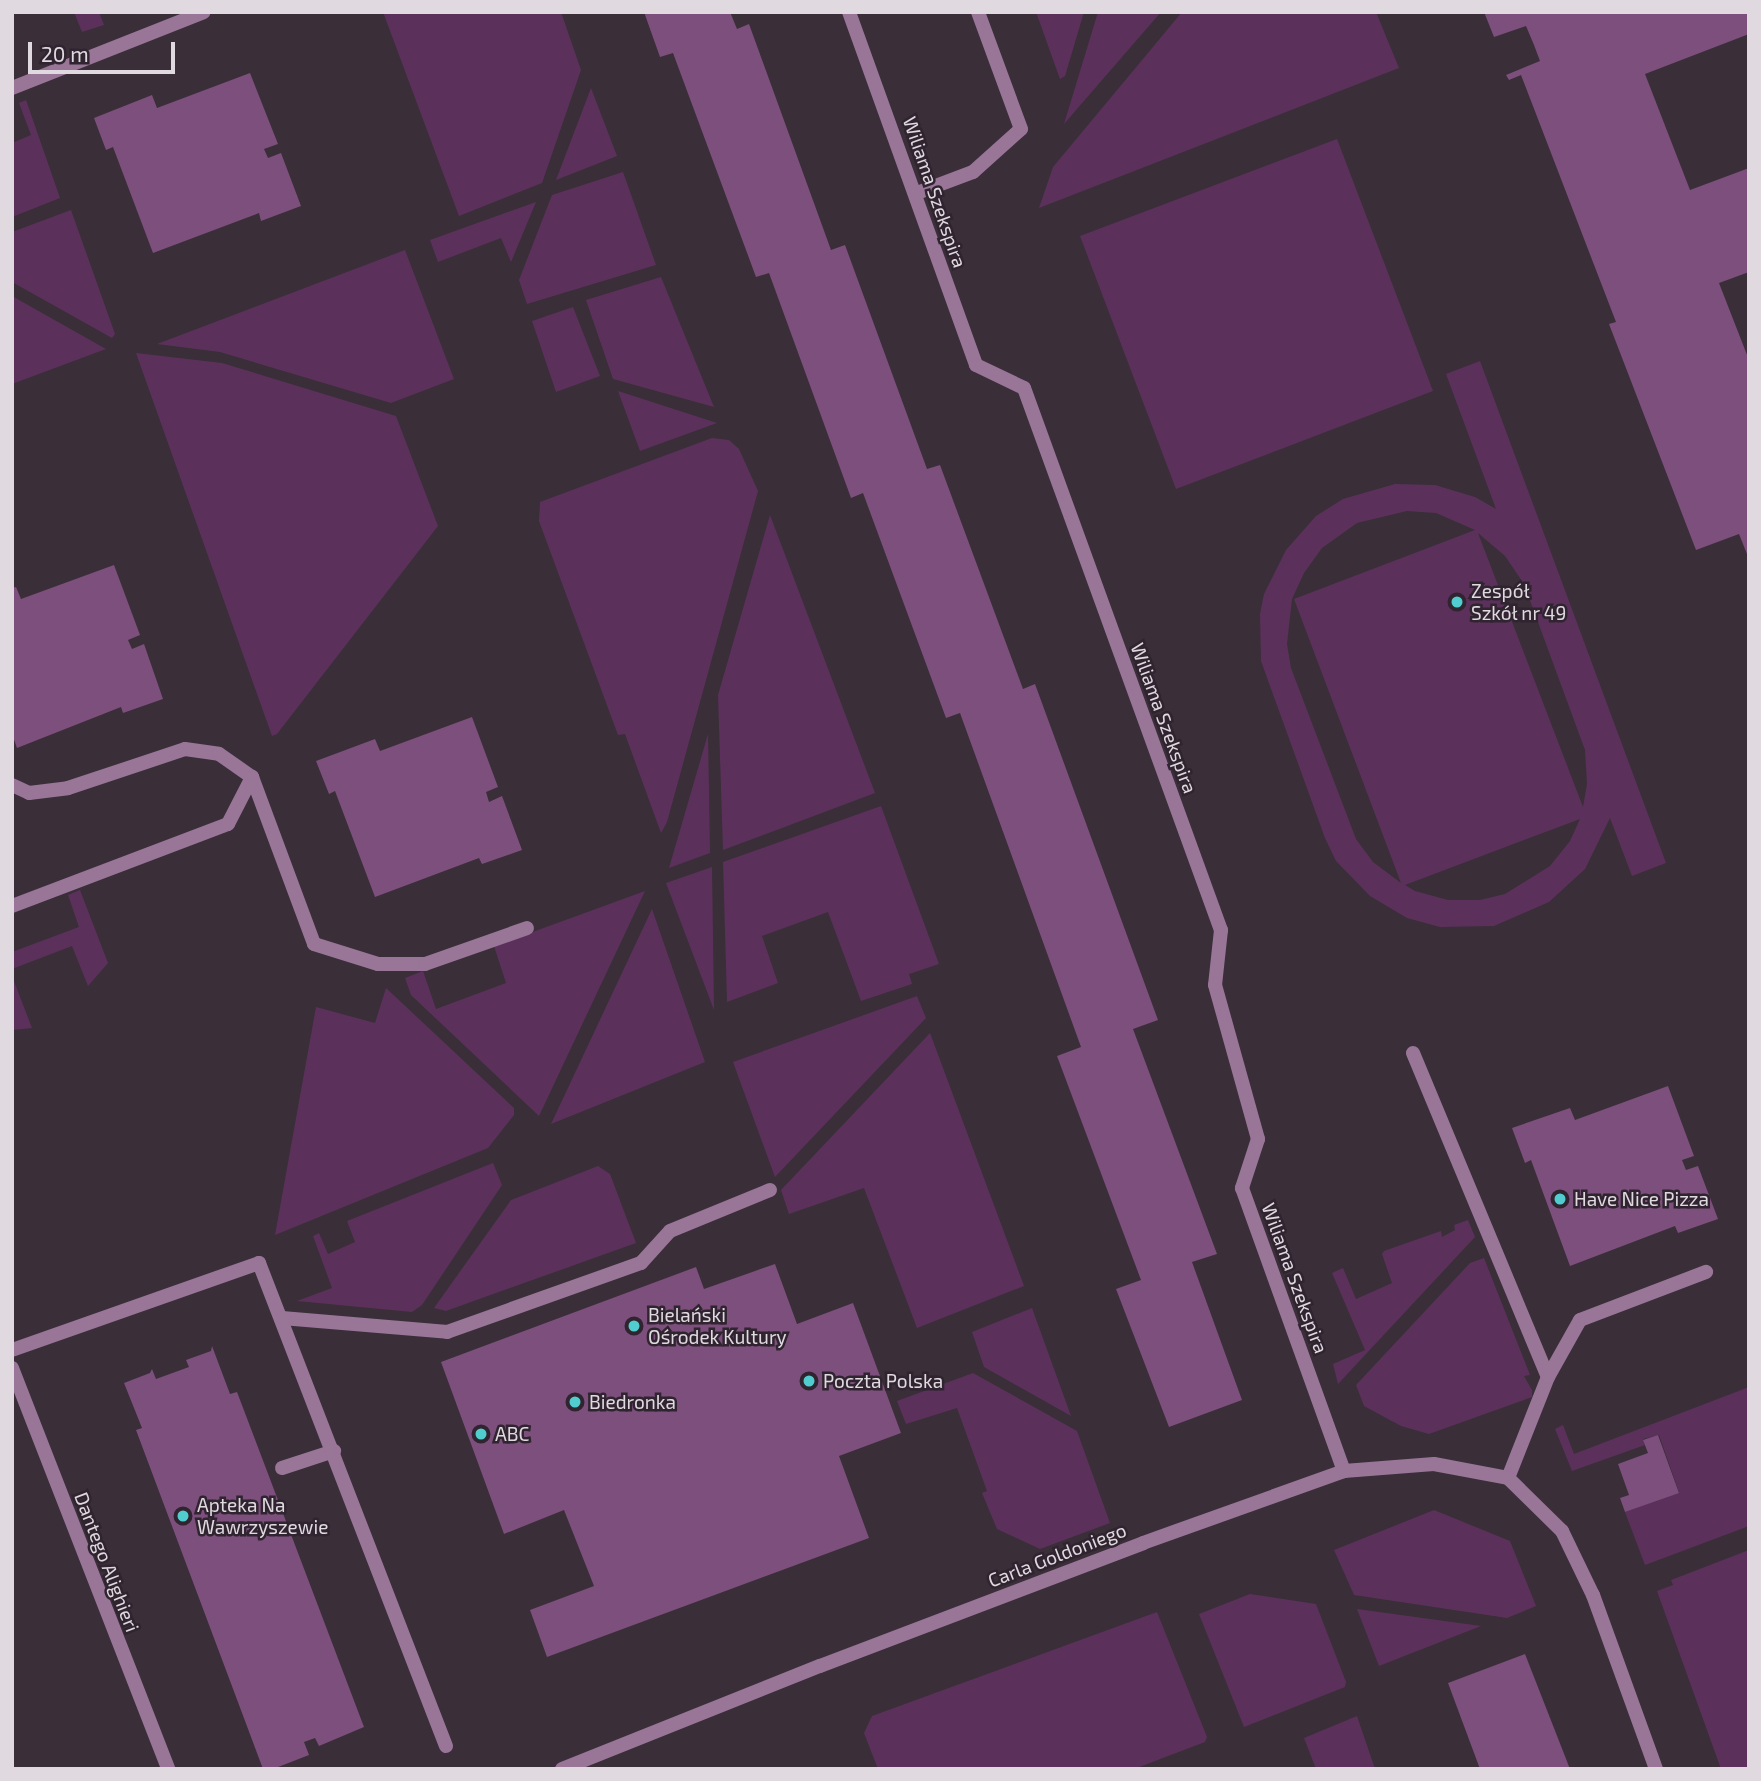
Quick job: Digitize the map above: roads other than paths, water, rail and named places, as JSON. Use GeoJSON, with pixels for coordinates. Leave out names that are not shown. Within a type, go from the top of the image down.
{"type":"FeatureCollection","features":[{"type":"Feature","properties":{"kind":"street"},"geometry":{"type":"LineString","coordinates":[[12,88],[204,12]]}},
{"type":"Feature","properties":{"kind":"street","name":"Wiliama Szekspira"},"geometry":{"type":"LineString","coordinates":[[849,12],[976,365],[1024,388],[1221,930],[1215,985],[1258,1139],[1242,1188],[1344,1471]]}},
{"type":"Feature","properties":{"kind":"street"},"geometry":{"type":"LineString","coordinates":[[916,193],[973,172],[1021,129],[978,12]]}},
{"type":"Feature","properties":{"kind":"street"},"geometry":{"type":"LineString","coordinates":[[12,785],[29,793],[68,788],[185,749],[219,754],[252,777],[314,944],[378,964],[425,964],[527,928]]}},
{"type":"Feature","properties":{"kind":"street"},"geometry":{"type":"LineString","coordinates":[[12,906],[228,824],[252,777]]}},
{"type":"Feature","properties":{"kind":"street"},"geometry":{"type":"LineString","coordinates":[[1413,1053],[1548,1377]]}},
{"type":"Feature","properties":{"kind":"street"},"geometry":{"type":"LineString","coordinates":[[282,1318],[447,1332],[641,1263],[670,1231],[770,1190]]}},
{"type":"Feature","properties":{"kind":"street"},"geometry":{"type":"LineString","coordinates":[[12,1350],[259,1263],[446,1746]]}},
{"type":"Feature","properties":{"kind":"street"},"geometry":{"type":"LineString","coordinates":[[1656,1769],[1593,1595],[1562,1531],[1508,1478],[1548,1377],[1580,1320],[1706,1272]]}},
{"type":"Feature","properties":{"kind":"street","name":"Dantego Alighieri"},"geometry":{"type":"LineString","coordinates":[[12,1368],[168,1769]]}},
{"type":"Feature","properties":{"kind":"street"},"geometry":{"type":"LineString","coordinates":[[282,1468],[334,1451]]}},
{"type":"Feature","properties":{"kind":"street","name":"Carla Goldoniego"},"geometry":{"type":"LineString","coordinates":[[562,1769],[597,1763],[820,1666],[1143,1543],[1344,1471],[1434,1464],[1508,1478]]}},
{"type":"Feature","properties":{"kind":"place","name":"Zespół Szkół nr 49"},"geometry":{"type":"Point","coordinates":[1457,602]}},
{"type":"Feature","properties":{"kind":"place","name":"Have Nice Pizza"},"geometry":{"type":"Point","coordinates":[1560,1199]}},
{"type":"Feature","properties":{"kind":"place","name":"Bielański Ośrodek Kultury"},"geometry":{"type":"Point","coordinates":[634,1326]}},
{"type":"Feature","properties":{"kind":"place","name":"Poczta Polska"},"geometry":{"type":"Point","coordinates":[809,1381]}},
{"type":"Feature","properties":{"kind":"place","name":"Biedronka"},"geometry":{"type":"Point","coordinates":[575,1402]}},
{"type":"Feature","properties":{"kind":"place","name":"ABC"},"geometry":{"type":"Point","coordinates":[481,1434]}},
{"type":"Feature","properties":{"kind":"place","name":"Apteka Na Wawrzyszewie"},"geometry":{"type":"Point","coordinates":[183,1516]}}]}
